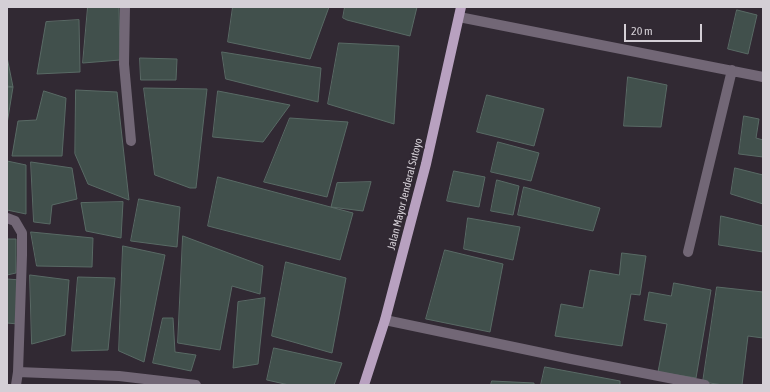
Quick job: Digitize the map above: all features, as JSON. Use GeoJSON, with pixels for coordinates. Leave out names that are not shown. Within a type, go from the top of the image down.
{"type":"FeatureCollection","features":[{"type":"Feature","properties":{"kind":"main road","name":"Jalan Mayor Jenderal Sutoyo"},"geometry":{"type":"LineString","coordinates":[[364,385],[385,320],[426,164],[460,12]]}},
{"type":"Feature","properties":{"kind":"street"},"geometry":{"type":"LineString","coordinates":[[125,7],[124,64],[131,141]]}},
{"type":"Feature","properties":{"kind":"street"},"geometry":{"type":"LineString","coordinates":[[460,12],[763,77]]}},
{"type":"Feature","properties":{"kind":"street"},"geometry":{"type":"LineString","coordinates":[[688,252],[732,70]]}},
{"type":"Feature","properties":{"kind":"street"},"geometry":{"type":"LineString","coordinates":[[7,218],[15,221],[22,233],[22,279],[18,372],[16,385]]}},
{"type":"Feature","properties":{"kind":"street"},"geometry":{"type":"LineString","coordinates":[[385,320],[705,385]]}},
{"type":"Feature","properties":{"kind":"street"},"geometry":{"type":"LineString","coordinates":[[18,372],[119,376],[196,385]]}},
{"type":"Feature","properties":{"kind":"building"},"geometry":{"type":"Polygon","coordinates":[[[88,7],[119,7],[120,60],[83,63],[88,7]]]}},
{"type":"Feature","properties":{"kind":"building"},"geometry":{"type":"Polygon","coordinates":[[[233,7],[329,7],[310,59],[228,42],[233,7]]]}},
{"type":"Feature","properties":{"kind":"building"},"geometry":{"type":"Polygon","coordinates":[[[345,7],[417,7],[410,36],[347,20],[343,18],[345,7]]]}},
{"type":"Feature","properties":{"kind":"building"},"geometry":{"type":"Polygon","coordinates":[[[737,10],[757,15],[748,54],[728,49],[737,10]]]}},
{"type":"Feature","properties":{"kind":"building"},"geometry":{"type":"Polygon","coordinates":[[[79,20],[80,72],[37,74],[46,22],[79,20]]]}},
{"type":"Feature","properties":{"kind":"building"},"geometry":{"type":"Polygon","coordinates":[[[339,43],[399,46],[394,124],[328,104],[339,43]]]}},
{"type":"Feature","properties":{"kind":"building"},"geometry":{"type":"Polygon","coordinates":[[[222,52],[321,68],[318,102],[226,79],[222,52]]]}},
{"type":"Feature","properties":{"kind":"building"},"geometry":{"type":"Polygon","coordinates":[[[7,57],[13,87],[7,86],[7,57]]]}},
{"type":"Feature","properties":{"kind":"building"},"geometry":{"type":"Polygon","coordinates":[[[140,58],[177,59],[176,80],[141,80],[140,58]]]}},
{"type":"Feature","properties":{"kind":"building"},"geometry":{"type":"Polygon","coordinates":[[[628,77],[667,85],[661,127],[624,126],[628,77]]]}},
{"type":"Feature","properties":{"kind":"building"},"geometry":{"type":"Polygon","coordinates":[[[7,87],[13,87],[7,124],[7,87]]]}},
{"type":"Feature","properties":{"kind":"building"},"geometry":{"type":"Polygon","coordinates":[[[144,88],[207,89],[196,188],[190,188],[155,175],[144,88]]]}},
{"type":"Feature","properties":{"kind":"building"},"geometry":{"type":"Polygon","coordinates":[[[76,90],[117,92],[129,200],[88,184],[75,154],[76,90]]]}},
{"type":"Feature","properties":{"kind":"building"},"geometry":{"type":"Polygon","coordinates":[[[44,91],[66,98],[62,156],[12,156],[18,121],[36,120],[44,91]]]}},
{"type":"Feature","properties":{"kind":"building"},"geometry":{"type":"Polygon","coordinates":[[[218,91],[290,105],[263,142],[213,137],[218,91]]]}},
{"type":"Feature","properties":{"kind":"building"},"geometry":{"type":"Polygon","coordinates":[[[487,95],[544,109],[534,146],[477,132],[487,95]]]}},
{"type":"Feature","properties":{"kind":"building"},"geometry":{"type":"Polygon","coordinates":[[[744,116],[759,119],[756,138],[763,140],[763,157],[739,154],[744,116]]]}},
{"type":"Feature","properties":{"kind":"building"},"geometry":{"type":"Polygon","coordinates":[[[290,118],[348,122],[327,197],[264,182],[290,118]]]}},
{"type":"Feature","properties":{"kind":"building"},"geometry":{"type":"Polygon","coordinates":[[[498,142],[539,153],[531,181],[491,172],[498,142]]]}},
{"type":"Feature","properties":{"kind":"building"},"geometry":{"type":"Polygon","coordinates":[[[7,161],[26,165],[26,214],[7,210],[7,161]]]}},
{"type":"Feature","properties":{"kind":"building"},"geometry":{"type":"Polygon","coordinates":[[[31,162],[72,168],[77,199],[52,205],[50,224],[34,222],[31,162]]]}},
{"type":"Feature","properties":{"kind":"building"},"geometry":{"type":"Polygon","coordinates":[[[735,168],[763,175],[763,204],[731,194],[735,168]]]}},
{"type":"Feature","properties":{"kind":"building"},"geometry":{"type":"Polygon","coordinates":[[[454,171],[485,177],[479,207],[447,201],[454,171]]]}},
{"type":"Feature","properties":{"kind":"building"},"geometry":{"type":"Polygon","coordinates":[[[218,177],[353,213],[340,260],[208,226],[218,177]]]}},
{"type":"Feature","properties":{"kind":"building"},"geometry":{"type":"Polygon","coordinates":[[[497,180],[519,186],[513,215],[491,211],[497,180]]]}},
{"type":"Feature","properties":{"kind":"building"},"geometry":{"type":"Polygon","coordinates":[[[371,182],[363,211],[331,207],[337,183],[371,182]]]}},
{"type":"Feature","properties":{"kind":"building"},"geometry":{"type":"Polygon","coordinates":[[[524,187],[600,208],[593,231],[518,215],[524,187]]]}},
{"type":"Feature","properties":{"kind":"building"},"geometry":{"type":"Polygon","coordinates":[[[139,199],[180,207],[177,247],[131,241],[139,199]]]}},
{"type":"Feature","properties":{"kind":"building"},"geometry":{"type":"Polygon","coordinates":[[[123,202],[121,238],[86,231],[81,203],[123,202]]]}},
{"type":"Feature","properties":{"kind":"building"},"geometry":{"type":"Polygon","coordinates":[[[721,216],[763,226],[763,252],[719,245],[721,216]]]}},
{"type":"Feature","properties":{"kind":"building"},"geometry":{"type":"Polygon","coordinates":[[[468,218],[520,227],[513,260],[464,249],[468,218]]]}},
{"type":"Feature","properties":{"kind":"building"},"geometry":{"type":"Polygon","coordinates":[[[31,232],[93,238],[92,267],[37,266],[31,232]]]}},
{"type":"Feature","properties":{"kind":"building"},"geometry":{"type":"Polygon","coordinates":[[[183,236],[263,266],[260,294],[232,286],[220,350],[178,343],[183,236]]]}},
{"type":"Feature","properties":{"kind":"building"},"geometry":{"type":"Polygon","coordinates":[[[7,239],[16,239],[16,273],[7,275],[7,239]]]}},
{"type":"Feature","properties":{"kind":"building"},"geometry":{"type":"Polygon","coordinates":[[[123,246],[165,255],[144,362],[119,351],[123,246]]]}},
{"type":"Feature","properties":{"kind":"building"},"geometry":{"type":"Polygon","coordinates":[[[445,250],[503,264],[490,332],[426,319],[445,250]]]}},
{"type":"Feature","properties":{"kind":"building"},"geometry":{"type":"Polygon","coordinates":[[[622,253],[646,256],[640,295],[631,294],[622,346],[555,336],[561,304],[583,308],[590,270],[619,275],[622,253]]]}},
{"type":"Feature","properties":{"kind":"building"},"geometry":{"type":"Polygon","coordinates":[[[286,262],[346,278],[332,353],[272,336],[286,262]]]}},
{"type":"Feature","properties":{"kind":"building"},"geometry":{"type":"Polygon","coordinates":[[[30,275],[69,280],[65,335],[32,344],[30,275]]]}},
{"type":"Feature","properties":{"kind":"building"},"geometry":{"type":"Polygon","coordinates":[[[78,277],[115,278],[108,350],[72,351],[78,277]]]}},
{"type":"Feature","properties":{"kind":"building"},"geometry":{"type":"Polygon","coordinates":[[[7,279],[21,280],[18,324],[7,323],[7,279]]]}},
{"type":"Feature","properties":{"kind":"building"},"geometry":{"type":"Polygon","coordinates":[[[674,283],[711,290],[696,378],[658,372],[667,324],[644,320],[649,292],[671,296],[674,283]]]}},
{"type":"Feature","properties":{"kind":"building"},"geometry":{"type":"Polygon","coordinates":[[[717,287],[763,292],[763,338],[748,336],[742,385],[723,385],[703,382],[717,287]]]}},
{"type":"Feature","properties":{"kind":"building"},"geometry":{"type":"Polygon","coordinates":[[[265,298],[258,364],[233,368],[238,302],[265,298]]]}},
{"type":"Feature","properties":{"kind":"building"},"geometry":{"type":"Polygon","coordinates":[[[163,318],[173,318],[175,352],[196,355],[191,371],[153,363],[163,318]]]}},
{"type":"Feature","properties":{"kind":"building"},"geometry":{"type":"Polygon","coordinates":[[[274,348],[342,363],[334,385],[289,385],[267,380],[274,348]]]}},
{"type":"Feature","properties":{"kind":"building"},"geometry":{"type":"Polygon","coordinates":[[[545,367],[620,381],[620,385],[541,385],[545,367]]]}},
{"type":"Feature","properties":{"kind":"building"},"geometry":{"type":"Polygon","coordinates":[[[492,381],[534,383],[534,385],[491,385],[492,381]]]}}]}
